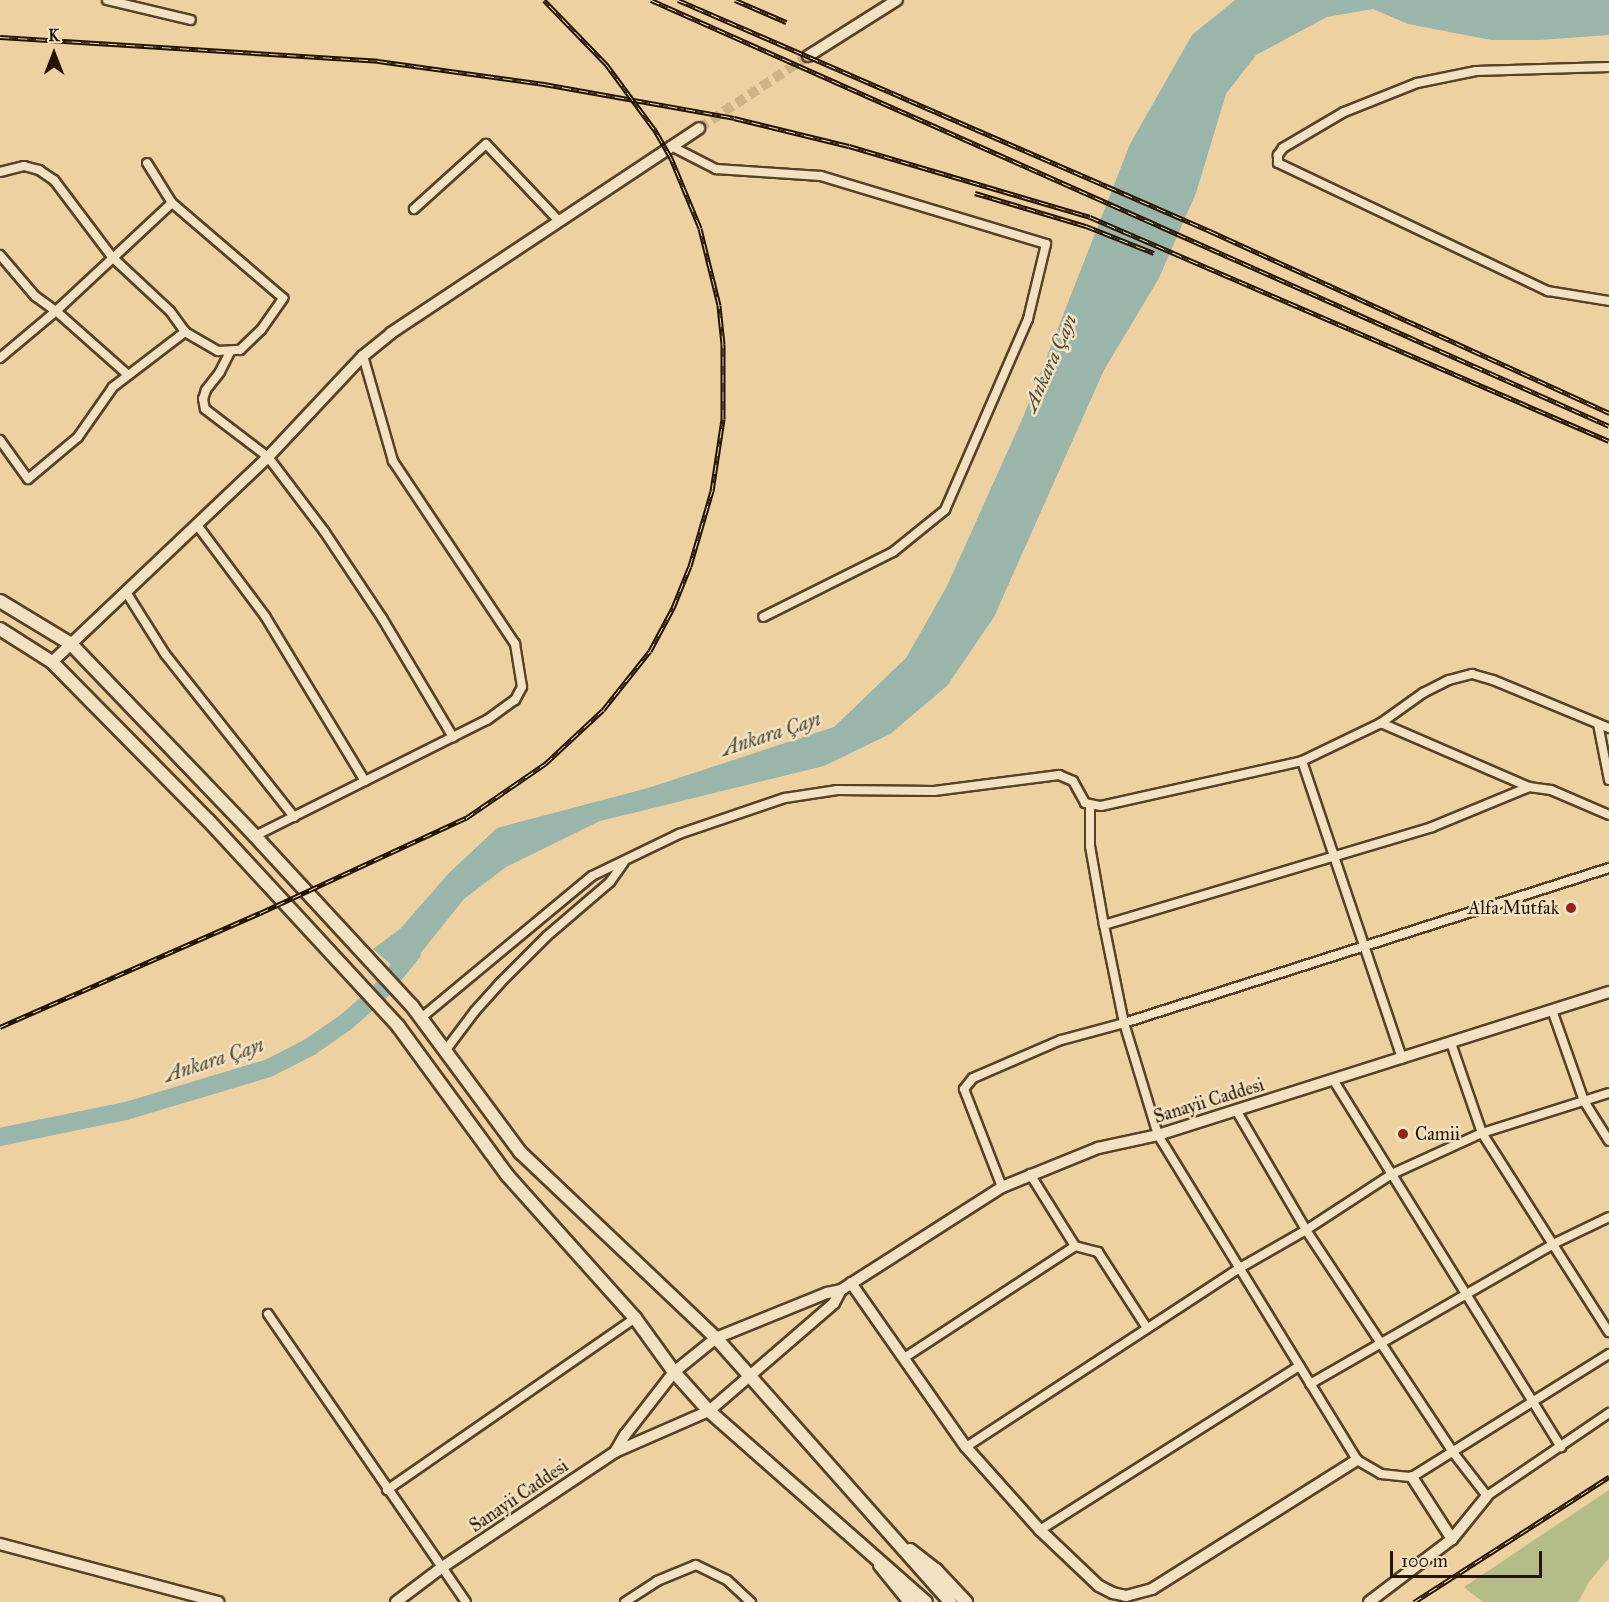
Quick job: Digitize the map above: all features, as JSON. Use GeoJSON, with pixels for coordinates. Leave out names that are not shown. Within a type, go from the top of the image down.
{"type":"FeatureCollection","features":[{"type":"Feature","properties":{"kind":"main road"},"geometry":{"type":"LineString","coordinates":[[0,601],[71,644],[255,836],[412,1006],[520,1152],[716,1338],[950,1602]]}},
{"type":"Feature","properties":{"kind":"main road"},"geometry":{"type":"LineString","coordinates":[[0,629],[52,662],[209,821],[398,1026],[507,1175],[635,1318],[674,1372],[709,1411],[869,1549],[918,1599]]}},
{"type":"Feature","properties":{"kind":"main road"},"geometry":{"type":"LineString","coordinates":[[885,1530],[936,1570],[966,1602]]}},
{"type":"Feature","properties":{"kind":"street"},"geometry":{"type":"LineString","coordinates":[[107,0],[190,20]]}},
{"type":"Feature","properties":{"kind":"street"},"geometry":{"type":"LineString","coordinates":[[808,56],[897,0]]}},
{"type":"Feature","properties":{"kind":"street"},"geometry":{"type":"LineString","coordinates":[[1609,67],[1476,71],[1417,82],[1344,112],[1282,148],[1278,155],[1278,163],[1548,291],[1609,301]]}},
{"type":"Feature","properties":{"kind":"street"},"geometry":{"type":"LineString","coordinates":[[52,662],[268,458],[363,356],[391,333],[699,128]]}},
{"type":"Feature","properties":{"kind":"street"},"geometry":{"type":"LineString","coordinates":[[414,208],[486,144],[558,220]]}},
{"type":"Feature","properties":{"kind":"street"},"geometry":{"type":"LineString","coordinates":[[671,146],[716,169],[821,176],[1046,244],[1028,319],[945,510],[893,552],[763,617]]}},
{"type":"Feature","properties":{"kind":"street"},"geometry":{"type":"LineString","coordinates":[[0,172],[24,166],[39,170],[54,180],[112,256],[170,311],[186,332],[206,347],[230,352],[240,350],[250,343],[284,298],[172,203],[147,163]]}},
{"type":"Feature","properties":{"kind":"street"},"geometry":{"type":"LineString","coordinates":[[0,358],[56,311],[112,256],[172,203]]}},
{"type":"Feature","properties":{"kind":"street"},"geometry":{"type":"LineString","coordinates":[[0,255],[35,296],[56,311],[127,375]]}},
{"type":"Feature","properties":{"kind":"street"},"geometry":{"type":"LineString","coordinates":[[0,440],[28,479],[78,437],[113,387],[186,332]]}},
{"type":"Feature","properties":{"kind":"street"},"geometry":{"type":"LineString","coordinates":[[230,352],[204,395],[205,409],[268,458],[324,531],[369,598],[453,737]]}},
{"type":"Feature","properties":{"kind":"street"},"geometry":{"type":"LineString","coordinates":[[255,836],[487,720],[515,700],[522,687],[519,658],[514,644],[393,461],[363,356]]}},
{"type":"Feature","properties":{"kind":"street"},"geometry":{"type":"LineString","coordinates":[[197,525],[265,616],[365,781]]}},
{"type":"Feature","properties":{"kind":"street"},"geometry":{"type":"LineString","coordinates":[[126,592],[165,654],[294,817]]}},
{"type":"Feature","properties":{"kind":"street"},"geometry":{"type":"LineString","coordinates":[[421,1018],[592,876],[693,828],[769,802],[819,792],[934,791],[1059,775],[1073,782],[1082,798],[1090,806],[1101,806],[1302,761],[1381,723],[1423,693],[1449,680],[1472,675],[1493,680],[1609,728]]}},
{"type":"Feature","properties":{"kind":"street"},"geometry":{"type":"LineString","coordinates":[[1381,723],[1529,787],[1551,790],[1609,815]]}},
{"type":"Feature","properties":{"kind":"street"},"geometry":{"type":"LineString","coordinates":[[1598,724],[1609,780]]}},
{"type":"Feature","properties":{"kind":"street"},"geometry":{"type":"LineString","coordinates":[[1302,761],[1402,1059]]}},
{"type":"Feature","properties":{"kind":"street"},"geometry":{"type":"LineString","coordinates":[[1104,925],[1432,827],[1529,787]]}},
{"type":"Feature","properties":{"kind":"street"},"geometry":{"type":"LineString","coordinates":[[1090,806],[1090,846],[1124,1023],[1158,1135],[1357,1460],[1381,1474],[1412,1477],[1534,1403],[1609,1354]]}},
{"type":"Feature","properties":{"kind":"street"},"geometry":{"type":"LineString","coordinates":[[445,1051],[475,1011],[500,983],[547,936],[610,882],[624,862]]}},
{"type":"Feature","properties":{"kind":"street"},"geometry":{"type":"LineString","coordinates":[[1002,1187],[964,1089],[973,1078],[1061,1040],[1124,1023],[1609,868]]}},
{"type":"Feature","properties":{"kind":"street","name":"Sanayii Caddesi"},"geometry":{"type":"LineString","coordinates":[[615,1452],[625,1435],[674,1372],[716,1338],[846,1286],[1002,1187],[1030,1174],[1098,1148],[1158,1135],[1609,992]]}},
{"type":"Feature","properties":{"kind":"street"},"geometry":{"type":"LineString","coordinates":[[1552,1010],[1584,1101],[1609,1141]]}},
{"type":"Feature","properties":{"kind":"street"},"geometry":{"type":"LineString","coordinates":[[1451,1043],[1482,1133],[1609,1332]]}},
{"type":"Feature","properties":{"kind":"street"},"geometry":{"type":"LineString","coordinates":[[1334,1081],[1561,1447]]}},
{"type":"Feature","properties":{"kind":"street"},"geometry":{"type":"LineString","coordinates":[[966,1447],[1238,1269],[1306,1230],[1392,1174],[1482,1133],[1609,1093]]}},
{"type":"Feature","properties":{"kind":"street"},"geometry":{"type":"LineString","coordinates":[[1236,1110],[1306,1230],[1452,1451],[1487,1496]]}},
{"type":"Feature","properties":{"kind":"street"},"geometry":{"type":"LineString","coordinates":[[1030,1174],[1075,1246],[1098,1252],[1147,1328]]}},
{"type":"Feature","properties":{"kind":"street"},"geometry":{"type":"LineString","coordinates":[[1310,1384],[1468,1296],[1553,1244],[1609,1217]]}},
{"type":"Feature","properties":{"kind":"street"},"geometry":{"type":"LineString","coordinates":[[904,1358],[1075,1246]]}},
{"type":"Feature","properties":{"kind":"street"},"geometry":{"type":"LineString","coordinates":[[846,1286],[904,1358],[966,1447],[1040,1530],[1099,1586],[1126,1596],[1152,1589],[1357,1460]]}},
{"type":"Feature","properties":{"kind":"street","name":"Sanayii Caddesi"},"geometry":{"type":"LineString","coordinates":[[396,1602],[441,1568],[615,1452],[709,1411],[834,1303],[846,1286]]}},
{"type":"Feature","properties":{"kind":"street"},"geometry":{"type":"LineString","coordinates":[[268,1314],[466,1602]]}},
{"type":"Feature","properties":{"kind":"street"},"geometry":{"type":"LineString","coordinates":[[387,1490],[635,1318]]}},
{"type":"Feature","properties":{"kind":"street"},"geometry":{"type":"LineString","coordinates":[[1040,1530],[1299,1366]]}},
{"type":"Feature","properties":{"kind":"street"},"geometry":{"type":"LineString","coordinates":[[1369,1602],[1452,1539],[1487,1496],[1609,1413]]}},
{"type":"Feature","properties":{"kind":"street"},"geometry":{"type":"LineString","coordinates":[[1412,1477],[1452,1539]]}},
{"type":"Feature","properties":{"kind":"street"},"geometry":{"type":"LineString","coordinates":[[0,1544],[218,1602]]}},
{"type":"Feature","properties":{"kind":"street"},"geometry":{"type":"LineString","coordinates":[[625,1602],[657,1581],[696,1565],[727,1580],[751,1602]]}},
{"type":"Feature","properties":{"kind":"green space"},"geometry":{"type":"Polygon","coordinates":[[[1609,1490],[1609,1558],[1589,1582],[1578,1602],[1483,1602],[1464,1587],[1609,1490]]]}},
{"type":"Feature","properties":{"kind":"water"},"geometry":{"type":"Polygon","coordinates":[[[1235,0],[1609,0],[1609,35],[1540,40],[1491,40],[1408,24],[1373,9],[1327,17],[1256,55],[1226,94],[1196,193],[1159,278],[1104,370],[994,617],[947,686],[890,734],[824,766],[600,821],[506,867],[464,899],[403,975],[373,949],[400,929],[449,873],[497,828],[648,788],[834,727],[906,658],[947,586],[1024,415],[1130,144],[1192,35],[1235,0]]]}},
{"type":"Feature","properties":{"kind":"waterway","name":"Ankara Çayı"},"geometry":{"type":"LineString","coordinates":[[0,1137],[126,1111],[269,1068],[310,1047],[346,1022],[378,994],[412,953]]}},
{"type":"Feature","properties":{"kind":"tunnel"},"geometry":{"type":"LineString","coordinates":[[699,128],[808,56]]}},
{"type":"Feature","properties":{"kind":"railway"},"geometry":{"type":"LineString","coordinates":[[0,1027],[260,913],[466,818],[545,764],[603,710],[650,651],[673,608],[690,566],[712,491],[723,419],[723,344],[719,305],[700,228],[671,158],[654,129],[606,64],[544,0]]}},
{"type":"Feature","properties":{"kind":"railway"},"geometry":{"type":"LineString","coordinates":[[651,0],[1609,426]]}},
{"type":"Feature","properties":{"kind":"railway"},"geometry":{"type":"LineString","coordinates":[[678,0],[1210,231],[1609,413]]}},
{"type":"Feature","properties":{"kind":"railway"},"geometry":{"type":"LineString","coordinates":[[735,0],[786,22]]}},
{"type":"Feature","properties":{"kind":"railway"},"geometry":{"type":"LineString","coordinates":[[0,37],[378,61],[544,84],[734,118],[849,146],[1090,217],[1609,441]]}},
{"type":"Feature","properties":{"kind":"railway"},"geometry":{"type":"LineString","coordinates":[[975,193],[1086,226],[1154,253]]}},
{"type":"Feature","properties":{"kind":"railway"},"geometry":{"type":"LineString","coordinates":[[1414,1602],[1609,1477]]}},
{"type":"Feature","properties":{"kind":"place","name":"Alfa Mutfak"},"geometry":{"type":"Point","coordinates":[1571,908]}},
{"type":"Feature","properties":{"kind":"place","name":"Camii"},"geometry":{"type":"Point","coordinates":[1403,1134]}}]}
